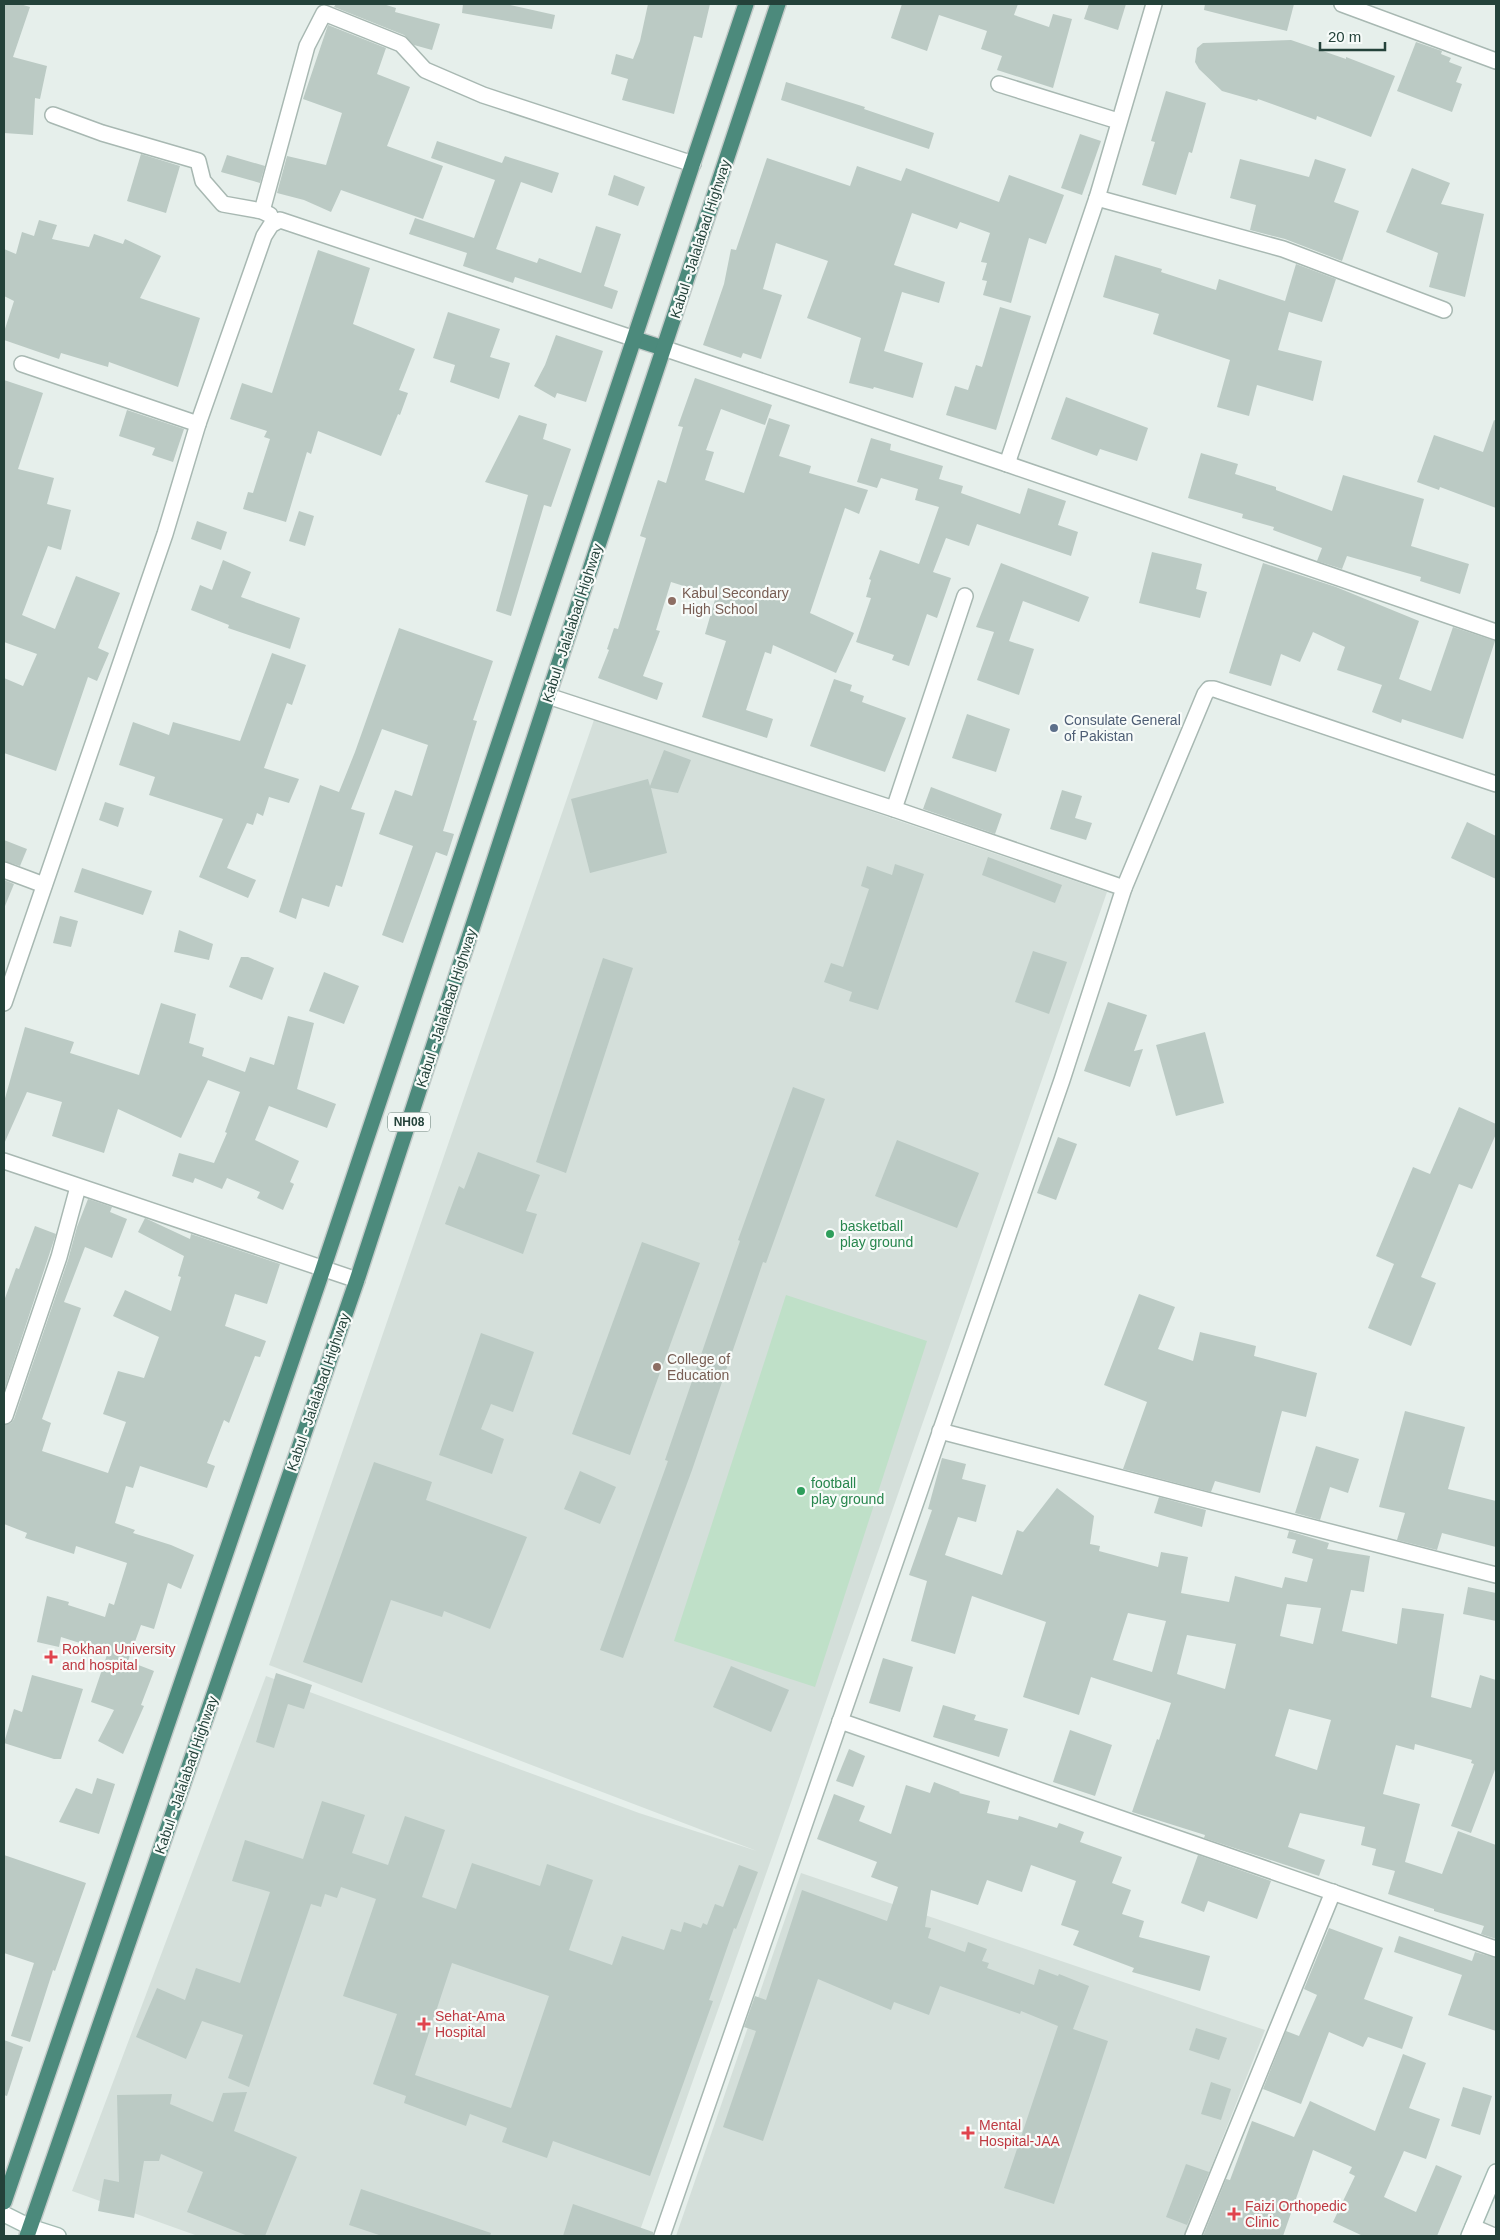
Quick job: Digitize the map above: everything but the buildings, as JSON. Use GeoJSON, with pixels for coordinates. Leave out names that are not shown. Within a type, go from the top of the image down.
{"type":"FeatureCollection","features":[{"type":"Feature","properties":{"kind":"highway","name":"NH08"},"geometry":{"type":"LineString","coordinates":[[4,2202],[323,1269],[746,4]]}},
{"type":"Feature","properties":{"kind":"highway","name":"Kabul - Jalalabad Highway"},"geometry":{"type":"LineString","coordinates":[[29,2232],[357,1280],[548,696],[778,4]]}},
{"type":"Feature","properties":{"kind":"highway"},"geometry":{"type":"LineString","coordinates":[[635,338],[663,348]]}},
{"type":"Feature","properties":{"kind":"street"},"geometry":{"type":"LineString","coordinates":[[1007,464],[1097,198],[1118,121],[1154,4]]}},
{"type":"Feature","properties":{"kind":"street"},"geometry":{"type":"LineString","coordinates":[[1342,4],[1496,61]]}},
{"type":"Feature","properties":{"kind":"street"},"geometry":{"type":"LineString","coordinates":[[262,212],[307,46],[324,13],[400,44],[425,70],[483,95],[693,164]]}},
{"type":"Feature","properties":{"kind":"street"},"geometry":{"type":"LineString","coordinates":[[999,84],[1118,121]]}},
{"type":"Feature","properties":{"kind":"street"},"geometry":{"type":"LineString","coordinates":[[53,115],[102,133],[198,161],[202,180],[223,204],[262,212],[280,220],[635,338]]}},
{"type":"Feature","properties":{"kind":"street"},"geometry":{"type":"LineString","coordinates":[[1097,198],[1283,249],[1444,310]]}},
{"type":"Feature","properties":{"kind":"street"},"geometry":{"type":"LineString","coordinates":[[4,1003],[165,534],[198,424],[264,236],[271,225],[280,220]]}},
{"type":"Feature","properties":{"kind":"street"},"geometry":{"type":"LineString","coordinates":[[663,348],[1496,632]]}},
{"type":"Feature","properties":{"kind":"street"},"geometry":{"type":"LineString","coordinates":[[22,364],[198,424]]}},
{"type":"Feature","properties":{"kind":"street"},"geometry":{"type":"LineString","coordinates":[[894,809],[965,596]]}},
{"type":"Feature","properties":{"kind":"street"},"geometry":{"type":"LineString","coordinates":[[662,2236],[1062,1080],[1124,888],[1205,694],[1209,689],[1214,688],[1496,784]]}},
{"type":"Feature","properties":{"kind":"street"},"geometry":{"type":"LineString","coordinates":[[548,696],[894,809],[1124,888]]}},
{"type":"Feature","properties":{"kind":"street"},"geometry":{"type":"LineString","coordinates":[[4,870],[44,885]]}},
{"type":"Feature","properties":{"kind":"street"},"geometry":{"type":"LineString","coordinates":[[4,1161],[357,1280]]}},
{"type":"Feature","properties":{"kind":"street"},"geometry":{"type":"LineString","coordinates":[[5,1416],[59,1257],[78,1187]]}},
{"type":"Feature","properties":{"kind":"street"},"geometry":{"type":"LineString","coordinates":[[940,1431],[1496,1575]]}},
{"type":"Feature","properties":{"kind":"street"},"geometry":{"type":"LineString","coordinates":[[840,1721],[1496,1949]]}},
{"type":"Feature","properties":{"kind":"street"},"geometry":{"type":"LineString","coordinates":[[1193,2236],[1333,1892]]}},
{"type":"Feature","properties":{"kind":"street"},"geometry":{"type":"LineString","coordinates":[[1494,2236],[1470,2232],[1496,2172]]}},
{"type":"Feature","properties":{"kind":"street"},"geometry":{"type":"LineString","coordinates":[[4,2214],[29,2232],[58,2236]]}},
{"type":"Feature","properties":{"kind":"shaded area","name":"College of Education"},"geometry":{"type":"Polygon","coordinates":[[[595,717],[1107,892],[772,1857],[638,2236],[198,2236],[72,2191],[266,1676],[639,1813],[757,1851],[269,1665],[595,717]]]}},
{"type":"Feature","properties":{"kind":"shaded area","name":"Mental Hospital-JAA"},"geometry":{"type":"Polygon","coordinates":[[[801,1873],[1265,2030],[1184,2236],[676,2236],[801,1873]]]}},
{"type":"Feature","properties":{"kind":"green space","name":"football play ground"},"geometry":{"type":"Polygon","coordinates":[[[786,1295],[927,1341],[815,1687],[674,1641],[786,1295]]]}},
{"type":"Feature","properties":{"kind":"place","name":"Kabul Secondary High School"},"geometry":{"type":"Point","coordinates":[672,601]}},
{"type":"Feature","properties":{"kind":"place","name":"Consulate General of Pakistan"},"geometry":{"type":"Point","coordinates":[1054,728]}},
{"type":"Feature","properties":{"kind":"place","name":"basketball play ground"},"geometry":{"type":"Point","coordinates":[830,1234]}},
{"type":"Feature","properties":{"kind":"place","name":"College of Education"},"geometry":{"type":"Point","coordinates":[657,1367]}},
{"type":"Feature","properties":{"kind":"place","name":"football play ground"},"geometry":{"type":"Point","coordinates":[801,1491]}},
{"type":"Feature","properties":{"kind":"place","name":"Rokhan University and hospital"},"geometry":{"type":"Point","coordinates":[51,1657]}},
{"type":"Feature","properties":{"kind":"place","name":"Sehat-Ama Hospital"},"geometry":{"type":"Point","coordinates":[424,2024]}},
{"type":"Feature","properties":{"kind":"place","name":"Mental Hospital-JAA"},"geometry":{"type":"Point","coordinates":[968,2133]}},
{"type":"Feature","properties":{"kind":"place","name":"Faizi Orthopedic Clinic"},"geometry":{"type":"Point","coordinates":[1234,2214]}}]}
